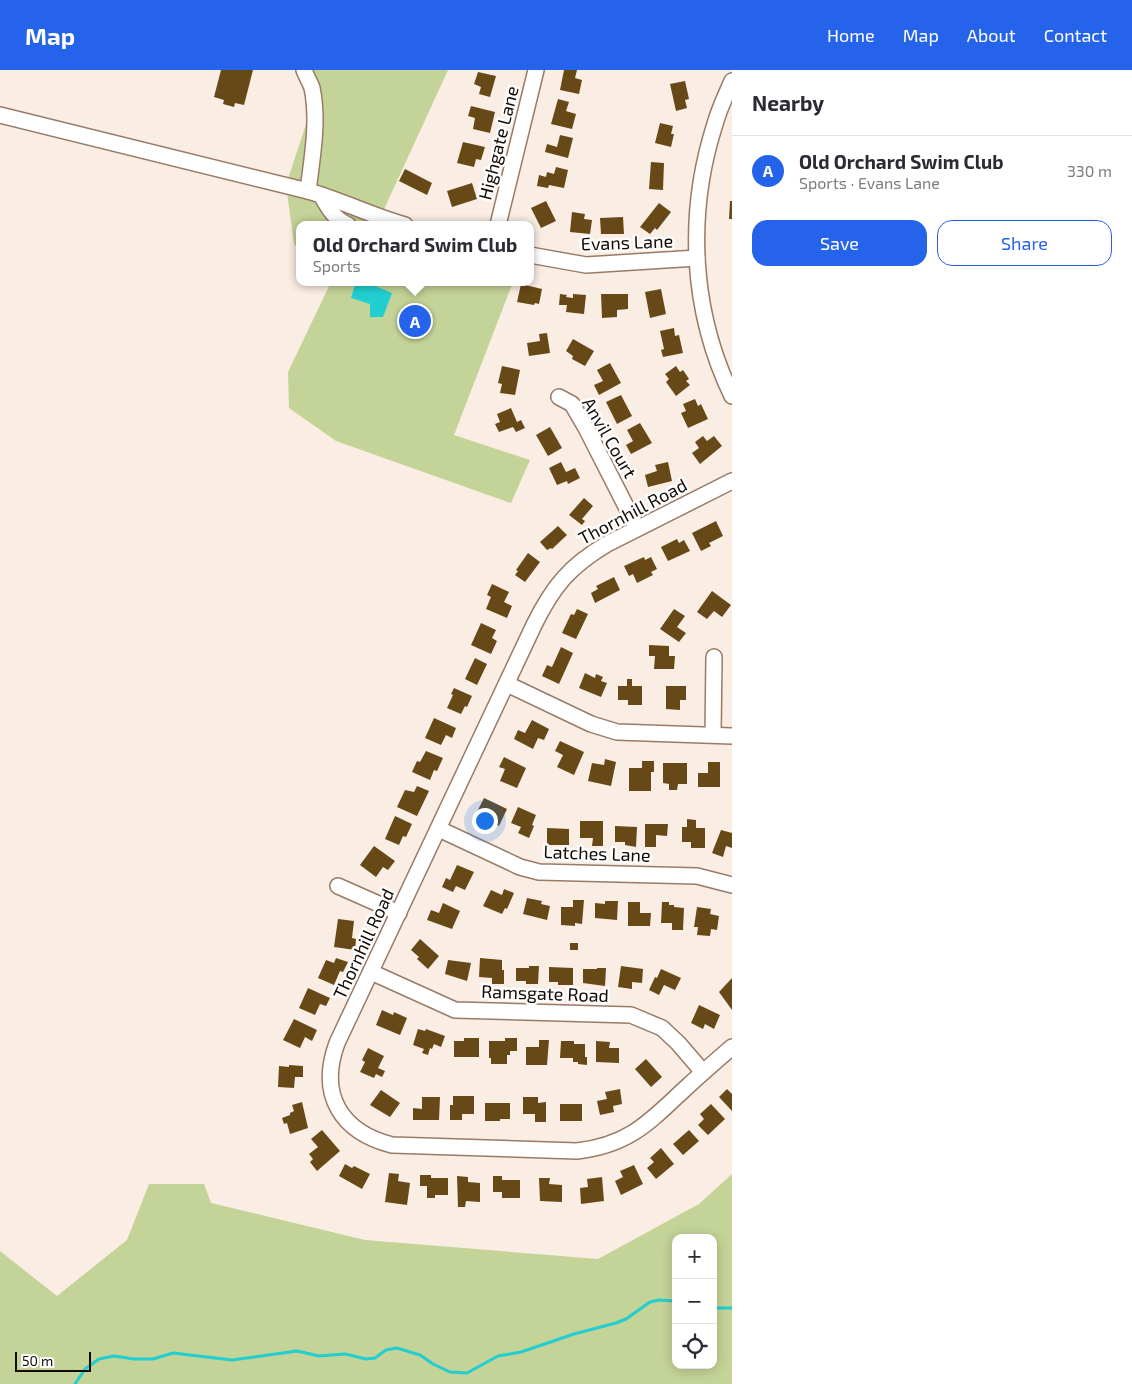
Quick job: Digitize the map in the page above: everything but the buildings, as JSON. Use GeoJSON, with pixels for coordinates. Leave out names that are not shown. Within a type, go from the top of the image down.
{"type":"FeatureCollection","features":[{"type":"Feature","properties":{"kind":"street"},"geometry":{"type":"LineString","coordinates":[[304,70],[312,87],[314,114],[312,156],[315,193],[340,221]]}},
{"type":"Feature","properties":{"kind":"street","name":"Highgate Lane"},"geometry":{"type":"LineString","coordinates":[[499,221],[536,70]]}},
{"type":"Feature","properties":{"kind":"street"},"geometry":{"type":"LineString","coordinates":[[731,390],[720,370],[707,332],[699,292],[696,258],[697,215],[704,165],[715,123],[732,81]]}},
{"type":"Feature","properties":{"kind":"street"},"geometry":{"type":"LineString","coordinates":[[0,115],[315,193],[382,221]]}},
{"type":"Feature","properties":{"kind":"street","name":"Evans Lane"},"geometry":{"type":"LineString","coordinates":[[534,256],[586,266],[696,258]]}},
{"type":"Feature","properties":{"kind":"street","name":"Anvil Court"},"geometry":{"type":"LineString","coordinates":[[559,397],[572,404],[637,528]]}},
{"type":"Feature","properties":{"kind":"street","name":"Thornhill Road"},"geometry":{"type":"LineString","coordinates":[[732,481],[637,528],[590,554],[565,575],[550,596],[337,1043],[331,1072],[333,1097],[341,1115],[351,1126],[375,1141],[392,1146],[577,1151],[616,1142],[640,1130],[732,1047]]}},
{"type":"Feature","properties":{"kind":"street"},"geometry":{"type":"LineString","coordinates":[[713,734],[714,657]]}},
{"type":"Feature","properties":{"kind":"street"},"geometry":{"type":"LineString","coordinates":[[507,684],[591,724],[617,732],[732,736]]}},
{"type":"Feature","properties":{"kind":"street","name":"Latches Lane"},"geometry":{"type":"LineString","coordinates":[[439,829],[520,867],[539,872],[697,876],[732,885]]}},
{"type":"Feature","properties":{"kind":"street"},"geometry":{"type":"LineString","coordinates":[[338,886],[399,913]]}},
{"type":"Feature","properties":{"kind":"street","name":"Ramsgate Road"},"geometry":{"type":"LineString","coordinates":[[372,972],[456,1010],[631,1015],[662,1028],[704,1072]]}},
{"type":"Feature","properties":{"kind":"green space"},"geometry":{"type":"Polygon","coordinates":[[[305,70],[448,70],[380,218],[391,221],[296,221],[296,246],[294,244],[286,185],[318,88],[305,70]]]}},
{"type":"Feature","properties":{"kind":"green space"},"geometry":{"type":"Polygon","coordinates":[[[329,286],[511,286],[454,435],[530,460],[511,503],[336,441],[289,408],[288,372],[329,286]]]}},
{"type":"Feature","properties":{"kind":"green space"},"geometry":{"type":"Polygon","coordinates":[[[732,1174],[732,1384],[0,1384],[0,1251],[57,1296],[127,1240],[149,1184],[204,1184],[211,1203],[365,1240],[598,1259],[699,1204],[732,1174]]]}},
{"type":"Feature","properties":{"kind":"water"},"geometry":{"type":"Polygon","coordinates":[[[355,286],[375,286],[392,293],[383,317],[370,317],[370,304],[351,298],[355,286]]]}},
{"type":"Feature","properties":{"kind":"waterway"},"geometry":{"type":"LineString","coordinates":[[75,1384],[85,1369],[99,1359],[114,1356],[153,1359],[173,1353],[232,1360],[297,1351],[319,1356],[345,1354],[366,1359],[375,1358],[386,1350],[397,1348],[420,1355],[450,1372],[467,1373],[498,1356],[521,1352],[574,1334],[616,1323],[626,1319],[650,1302],[672,1301]]}},
{"type":"Feature","properties":{"kind":"waterway"},"geometry":{"type":"LineString","coordinates":[[717,1308],[732,1308]]}},
{"type":"Feature","properties":{"kind":"place","name":"Old Orchard Swim Club"},"geometry":{"type":"Point","coordinates":[415,321]}}]}
